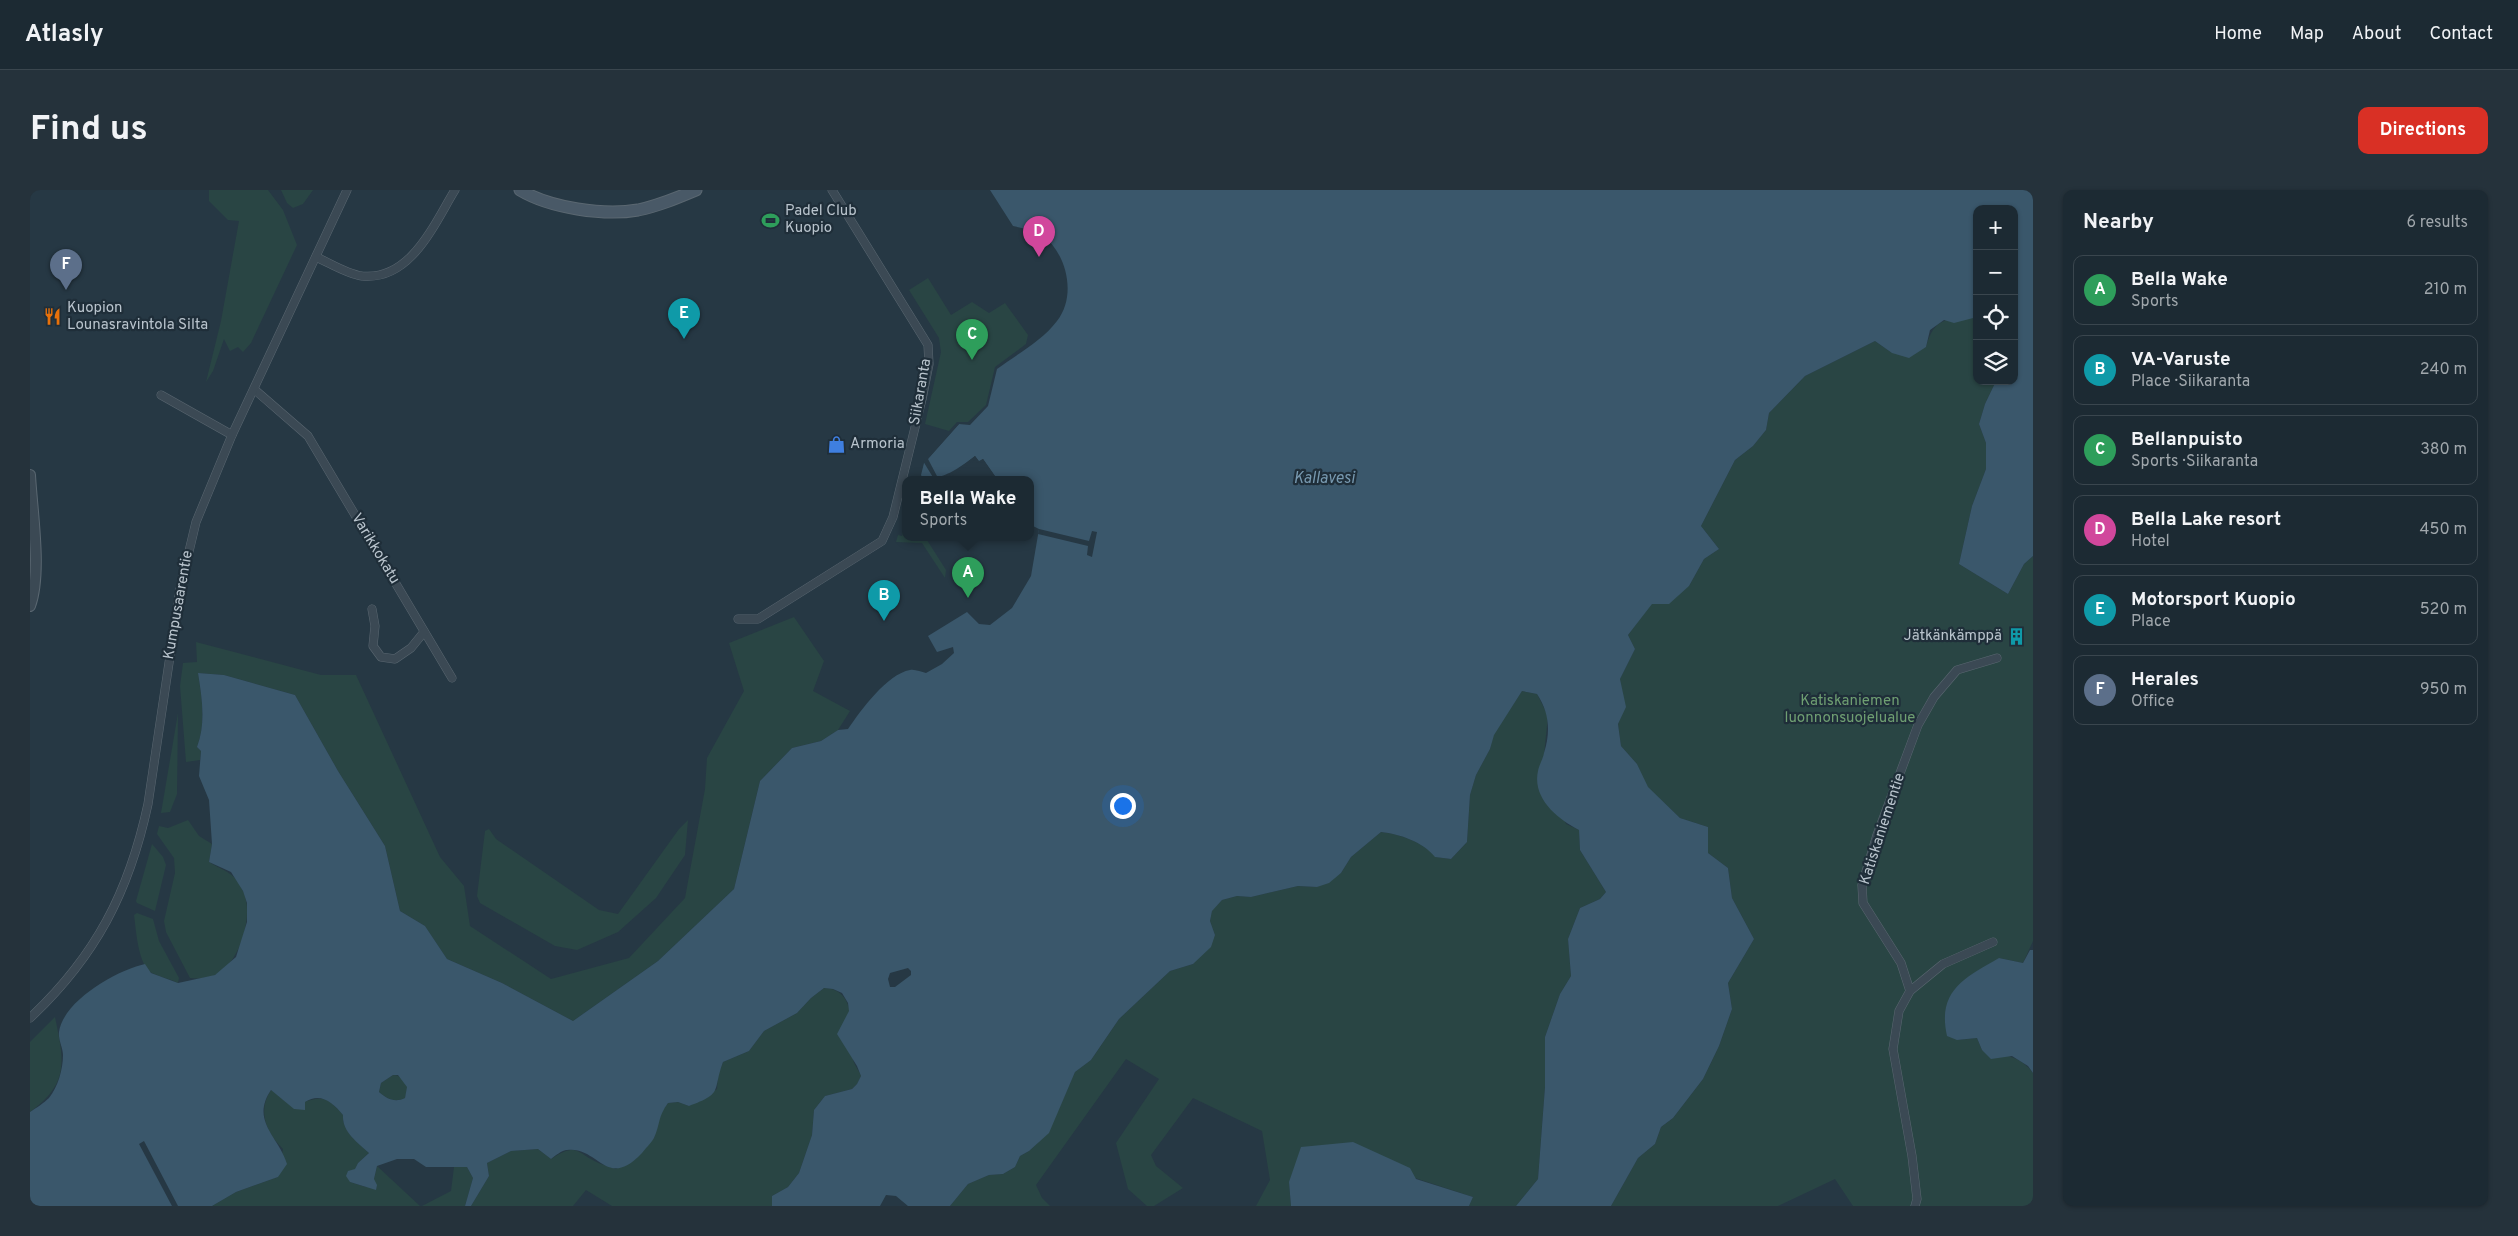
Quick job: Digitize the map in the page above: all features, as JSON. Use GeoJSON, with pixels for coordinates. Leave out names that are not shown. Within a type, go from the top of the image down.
{"type":"FeatureCollection","features":[{"type":"Feature","properties":{"kind":"main road"},"geometry":{"type":"LineString","coordinates":[[520,190],[561,207],[608,211],[635,210],[663,204],[696,190]]}},
{"type":"Feature","properties":{"kind":"street","name":"Kumpusaarentie"},"geometry":{"type":"LineString","coordinates":[[30,1018],[63,984],[98,938],[121,895],[134,859],[154,771],[184,566],[196,522],[232,436],[347,190]]}},
{"type":"Feature","properties":{"kind":"street"},"geometry":{"type":"LineString","coordinates":[[316,257],[362,276],[382,274],[398,268],[410,259],[422,244],[455,190]]}},
{"type":"Feature","properties":{"kind":"street","name":"Siikaranta"},"geometry":{"type":"LineString","coordinates":[[832,190],[928,345],[929,364],[904,476]]}},
{"type":"Feature","properties":{"kind":"street","name":"Varikkokatu"},"geometry":{"type":"LineString","coordinates":[[255,390],[308,436],[452,678]]}},
{"type":"Feature","properties":{"kind":"street"},"geometry":{"type":"LineString","coordinates":[[161,395],[232,436]]}},
{"type":"Feature","properties":{"kind":"street"},"geometry":{"type":"LineString","coordinates":[[30,475],[35,559],[34,586],[30,606]]}},
{"type":"Feature","properties":{"kind":"street","name":"Siikaranta"},"geometry":{"type":"LineString","coordinates":[[738,620],[758,619],[882,541],[892,523],[902,485]]}},
{"type":"Feature","properties":{"kind":"street"},"geometry":{"type":"LineString","coordinates":[[372,609],[375,626],[373,646],[381,656],[395,659],[411,648],[424,632]]}},
{"type":"Feature","properties":{"kind":"street","name":"Katiskaniementie"},"geometry":{"type":"LineString","coordinates":[[1910,990],[1901,963],[1864,903],[1862,886],[1877,835],[1918,725],[1934,697],[1957,670],[1997,658]]}},
{"type":"Feature","properties":{"kind":"street"},"geometry":{"type":"LineString","coordinates":[[1915,1206],[1917,1199],[1912,1156],[1893,1049],[1899,1011],[1910,990],[1943,964],[1993,942]]}},
{"type":"Feature","properties":{"kind":"green space"},"geometry":{"type":"Polygon","coordinates":[[[209,190],[268,190],[283,210],[297,245],[251,343],[243,352],[238,347],[230,351],[224,339],[213,371],[206,382],[221,321],[239,221],[228,220],[209,201],[209,190]]]}},
{"type":"Feature","properties":{"kind":"green space"},"geometry":{"type":"Polygon","coordinates":[[[281,190],[313,190],[303,204],[293,208],[287,203],[281,190]]]}},
{"type":"Feature","properties":{"kind":"green space"},"geometry":{"type":"Polygon","coordinates":[[[928,278],[951,315],[972,302],[989,313],[1005,303],[1028,335],[1026,344],[995,367],[986,405],[968,422],[957,422],[949,431],[925,424],[941,352],[939,338],[909,290],[928,278]]]}},
{"type":"Feature","properties":{"kind":"green space","name":"Katiskaniemen luonnonsuojelualue"},"geometry":{"type":"Polygon","coordinates":[[[1973,317],[1973,385],[1994,385],[1985,404],[1979,424],[1986,443],[1986,469],[1972,506],[1959,564],[2008,594],[2024,564],[2033,556],[2033,941],[2023,963],[1999,958],[1957,1040],[1977,1038],[1982,1050],[2017,1059],[2033,1073],[2033,1206],[1853,1206],[1835,1179],[1778,1206],[1611,1206],[1638,1158],[1655,1144],[1661,1127],[1673,1118],[1703,1079],[1719,1046],[1732,1009],[1728,983],[1754,939],[1732,898],[1728,868],[1708,853],[1708,827],[1680,818],[1647,787],[1637,764],[1621,746],[1618,724],[1625,707],[1620,679],[1635,649],[1628,635],[1652,603],[1689,586],[1704,559],[1719,549],[1701,526],[1735,460],[1753,446],[1766,430],[1769,413],[1805,376],[1875,341],[1892,353],[1926,347],[1929,337],[1938,325],[1944,321],[1973,317]]]}},
{"type":"Feature","properties":{"kind":"green space"},"geometry":{"type":"Polygon","coordinates":[[[898,535],[902,536],[902,541],[928,541],[946,570],[945,578],[922,543],[896,542],[898,535]]]}},
{"type":"Feature","properties":{"kind":"green space"},"geometry":{"type":"Polygon","coordinates":[[[794,617],[824,661],[813,691],[850,711],[838,730],[821,741],[792,748],[760,781],[734,889],[658,961],[573,1021],[502,983],[447,959],[425,926],[400,911],[385,846],[338,771],[295,695],[224,675],[198,673],[202,710],[202,729],[197,747],[201,751],[200,760],[186,762],[180,686],[183,663],[197,662],[196,642],[321,675],[356,675],[440,857],[464,886],[470,926],[551,979],[629,958],[685,898],[705,789],[707,758],[744,691],[729,643],[794,617]]]}},
{"type":"Feature","properties":{"kind":"green space"},"geometry":{"type":"Polygon","coordinates":[[[1522,691],[1537,694],[1548,716],[1544,755],[1566,824],[1579,830],[1580,850],[1606,892],[1600,899],[1580,908],[1568,939],[1571,976],[1560,994],[1545,1037],[1545,1087],[1538,1179],[1516,1206],[1469,1206],[1473,1197],[1415,1178],[1289,1182],[1291,1206],[1256,1206],[1270,1180],[1262,1131],[1193,1098],[1151,1155],[1156,1166],[1183,1188],[1154,1206],[1147,1206],[1128,1189],[1116,1143],[1159,1079],[1126,1059],[1036,1185],[1042,1198],[1050,1206],[950,1206],[968,1184],[989,1175],[1003,1174],[1015,1167],[1020,1156],[1029,1151],[1048,1133],[1075,1072],[1091,1060],[1119,1019],[1170,971],[1193,964],[1215,935],[1210,921],[1212,910],[1222,900],[1237,896],[1251,897],[1298,886],[1317,887],[1341,873],[1351,857],[1381,832],[1418,843],[1436,857],[1451,859],[1467,842],[1470,795],[1476,775],[1490,749],[1493,735],[1522,691]]]}},
{"type":"Feature","properties":{"kind":"green space"},"geometry":{"type":"Polygon","coordinates":[[[178,713],[177,794],[170,812],[161,813],[178,713]]]}},
{"type":"Feature","properties":{"kind":"green space"},"geometry":{"type":"Polygon","coordinates":[[[188,820],[199,836],[212,844],[209,862],[229,873],[237,880],[246,901],[246,926],[237,951],[222,971],[213,976],[202,978],[190,978],[166,932],[164,921],[175,873],[174,858],[157,834],[159,826],[168,828],[188,820]]]}},
{"type":"Feature","properties":{"kind":"green space"},"geometry":{"type":"Polygon","coordinates":[[[688,820],[685,855],[656,898],[618,932],[577,950],[555,946],[480,903],[477,896],[485,831],[489,829],[496,839],[599,910],[618,914],[679,829],[688,820]]]}},
{"type":"Feature","properties":{"kind":"green space"},"geometry":{"type":"Polygon","coordinates":[[[152,844],[163,857],[166,865],[155,911],[136,901],[152,844]]]}},
{"type":"Feature","properties":{"kind":"green space"},"geometry":{"type":"Polygon","coordinates":[[[137,913],[153,919],[159,941],[179,978],[178,983],[152,973],[147,969],[139,947],[134,915],[137,913]]]}},
{"type":"Feature","properties":{"kind":"green space"},"geometry":{"type":"Polygon","coordinates":[[[824,988],[835,990],[843,996],[848,1004],[852,1026],[853,1060],[861,1076],[852,1089],[825,1096],[814,1110],[812,1135],[799,1173],[788,1187],[772,1196],[772,1206],[612,1206],[586,1190],[573,1206],[471,1206],[489,1176],[487,1163],[511,1151],[538,1149],[551,1159],[573,1150],[616,1169],[654,1138],[660,1113],[668,1103],[678,1102],[689,1106],[717,1089],[718,1075],[723,1062],[749,1051],[764,1031],[797,1013],[824,988]]]}},
{"type":"Feature","properties":{"kind":"green space"},"geometry":{"type":"Polygon","coordinates":[[[55,1017],[61,1046],[61,1070],[58,1081],[52,1091],[30,1112],[30,1042],[55,1017]]]}},
{"type":"Feature","properties":{"kind":"green space"},"geometry":{"type":"Polygon","coordinates":[[[393,1075],[400,1077],[408,1087],[405,1098],[391,1100],[379,1092],[381,1083],[393,1075]]]}},
{"type":"Feature","properties":{"kind":"green space"},"geometry":{"type":"Polygon","coordinates":[[[271,1090],[283,1099],[296,1103],[315,1099],[327,1100],[343,1115],[343,1121],[348,1132],[369,1153],[358,1163],[350,1182],[366,1187],[374,1179],[377,1166],[420,1206],[212,1206],[236,1192],[278,1177],[283,1149],[272,1136],[265,1121],[264,1113],[271,1090]]]}},
{"type":"Feature","properties":{"kind":"green space"},"geometry":{"type":"Polygon","coordinates":[[[454,1167],[467,1167],[473,1178],[465,1206],[422,1206],[451,1191],[454,1167]]]}},
{"type":"Feature","properties":{"kind":"water","name":"Kallavesi"},"geometry":{"type":"Polygon","coordinates":[[[990,190],[2033,190],[2033,556],[2024,564],[2008,594],[1959,564],[1972,506],[1986,469],[1986,443],[1979,424],[1985,404],[1994,385],[2018,385],[2018,205],[1973,205],[1973,318],[1954,323],[1944,320],[1930,330],[1926,347],[1909,358],[1892,353],[1875,341],[1805,376],[1769,413],[1766,430],[1753,446],[1735,460],[1701,526],[1719,549],[1704,559],[1689,586],[1669,604],[1652,604],[1628,635],[1635,649],[1620,679],[1626,707],[1618,724],[1621,746],[1637,764],[1648,787],[1680,818],[1708,827],[1708,853],[1728,868],[1732,898],[1754,939],[1728,983],[1732,1009],[1719,1046],[1703,1079],[1673,1118],[1661,1127],[1655,1144],[1638,1158],[1611,1206],[1516,1206],[1538,1179],[1545,1087],[1545,1037],[1560,994],[1571,976],[1568,939],[1580,908],[1600,899],[1606,892],[1580,850],[1579,830],[1555,814],[1543,799],[1539,790],[1537,781],[1538,771],[1548,737],[1548,722],[1537,694],[1522,691],[1494,735],[1490,749],[1476,775],[1470,795],[1467,842],[1451,859],[1435,857],[1418,843],[1381,832],[1351,857],[1341,873],[1329,883],[1317,887],[1298,886],[1251,897],[1237,896],[1222,900],[1212,911],[1210,921],[1215,935],[1211,947],[1193,964],[1170,971],[1119,1019],[1091,1060],[1075,1072],[1049,1133],[1029,1151],[1020,1156],[1015,1167],[1003,1174],[989,1175],[968,1184],[950,1206],[908,1206],[896,1196],[886,1195],[880,1206],[772,1206],[772,1196],[788,1187],[799,1173],[812,1135],[814,1110],[825,1096],[852,1089],[861,1076],[837,1034],[849,1011],[848,1003],[842,993],[824,988],[797,1013],[764,1031],[749,1051],[723,1062],[715,1090],[708,1098],[689,1106],[678,1102],[668,1103],[662,1112],[654,1138],[630,1164],[620,1168],[611,1168],[578,1151],[565,1150],[551,1159],[538,1149],[511,1151],[487,1163],[489,1176],[471,1206],[465,1206],[473,1178],[467,1167],[426,1167],[414,1159],[397,1159],[377,1166],[374,1179],[377,1185],[376,1190],[350,1182],[346,1176],[348,1171],[355,1169],[358,1163],[369,1153],[348,1132],[343,1121],[343,1115],[335,1106],[326,1100],[316,1098],[305,1102],[305,1110],[294,1109],[271,1090],[265,1101],[265,1120],[287,1164],[278,1177],[236,1192],[212,1206],[30,1206],[30,1112],[49,1098],[57,1083],[61,1072],[63,1055],[59,1032],[63,1020],[70,1009],[93,989],[133,967],[145,964],[151,973],[178,983],[215,975],[236,957],[247,922],[247,903],[243,891],[231,872],[209,862],[212,844],[209,800],[199,776],[201,751],[197,747],[202,729],[202,701],[198,673],[224,675],[295,695],[338,771],[385,846],[400,911],[425,926],[447,959],[502,983],[573,1021],[658,961],[734,889],[760,781],[792,748],[821,741],[838,730],[848,729],[875,694],[892,678],[910,670],[926,673],[942,664],[954,653],[953,647],[937,652],[928,636],[967,612],[979,624],[990,625],[1012,608],[1031,576],[1039,529],[1034,526],[1034,476],[995,476],[983,459],[979,462],[975,456],[957,469],[944,475],[921,475],[924,463],[959,424],[970,425],[988,406],[997,369],[1044,335],[1057,321],[1063,311],[1067,300],[1068,288],[1063,264],[1051,243],[1039,233],[1013,226],[990,190]],[[908,968],[890,973],[888,979],[890,987],[895,987],[911,975],[911,971],[908,968]],[[393,1075],[381,1083],[379,1092],[391,1100],[398,1100],[405,1098],[407,1087],[398,1075],[393,1075]]]}},
{"type":"Feature","properties":{"kind":"water"},"geometry":{"type":"Polygon","coordinates":[[[2030,950],[2033,950],[2033,1073],[2028,1066],[2012,1056],[1991,1059],[1982,1050],[1977,1038],[1957,1040],[1947,1036],[1945,1021],[1946,1008],[1950,997],[1965,980],[1999,958],[2023,963],[2030,950]]]}},
{"type":"Feature","properties":{"kind":"water"},"geometry":{"type":"Polygon","coordinates":[[[1353,1142],[1410,1168],[1416,1179],[1473,1197],[1469,1206],[1291,1206],[1289,1182],[1301,1147],[1353,1142]]]}},
{"type":"Feature","properties":{"kind":"pier"},"geometry":{"type":"Polygon","coordinates":[[[958,422],[959,424],[928,459],[937,476],[932,476],[923,461],[958,422]]]}},
{"type":"Feature","properties":{"kind":"pier"},"geometry":{"type":"Polygon","coordinates":[[[975,456],[979,461],[983,459],[995,476],[992,476],[982,462],[977,463],[975,460],[954,475],[944,476],[953,473],[975,456]]]}},
{"type":"Feature","properties":{"kind":"pier"},"geometry":{"type":"Polygon","coordinates":[[[1039,529],[1089,541],[1092,531],[1097,532],[1092,557],[1087,555],[1088,546],[1038,534],[1039,529]]]}},
{"type":"Feature","properties":{"kind":"pier"},"geometry":{"type":"Polygon","coordinates":[[[144,1141],[178,1206],[172,1206],[139,1144],[144,1141]]]}},
{"type":"Feature","properties":{"kind":"place","name":"Padel Club Kuopio"},"geometry":{"type":"Point","coordinates":[771,220]}},
{"type":"Feature","properties":{"kind":"place","name":"Bella Lake resort"},"geometry":{"type":"Point","coordinates":[1039,257]}},
{"type":"Feature","properties":{"kind":"place","name":"Herales"},"geometry":{"type":"Point","coordinates":[66,290]}},
{"type":"Feature","properties":{"kind":"place","name":"Kuopion Lounasravintola Silta"},"geometry":{"type":"Point","coordinates":[53,317]}},
{"type":"Feature","properties":{"kind":"place","name":"Motorsport Kuopio"},"geometry":{"type":"Point","coordinates":[684,339]}},
{"type":"Feature","properties":{"kind":"place","name":"Bellanpuisto"},"geometry":{"type":"Point","coordinates":[972,360]}},
{"type":"Feature","properties":{"kind":"place","name":"Armoria"},"geometry":{"type":"Point","coordinates":[836,444]}},
{"type":"Feature","properties":{"kind":"place","name":"Bella Wake"},"geometry":{"type":"Point","coordinates":[968,598]}},
{"type":"Feature","properties":{"kind":"place","name":"VA-Varuste"},"geometry":{"type":"Point","coordinates":[884,621]}},
{"type":"Feature","properties":{"kind":"place","name":"Jätkänkämppä"},"geometry":{"type":"Point","coordinates":[2016,636]}}]}
